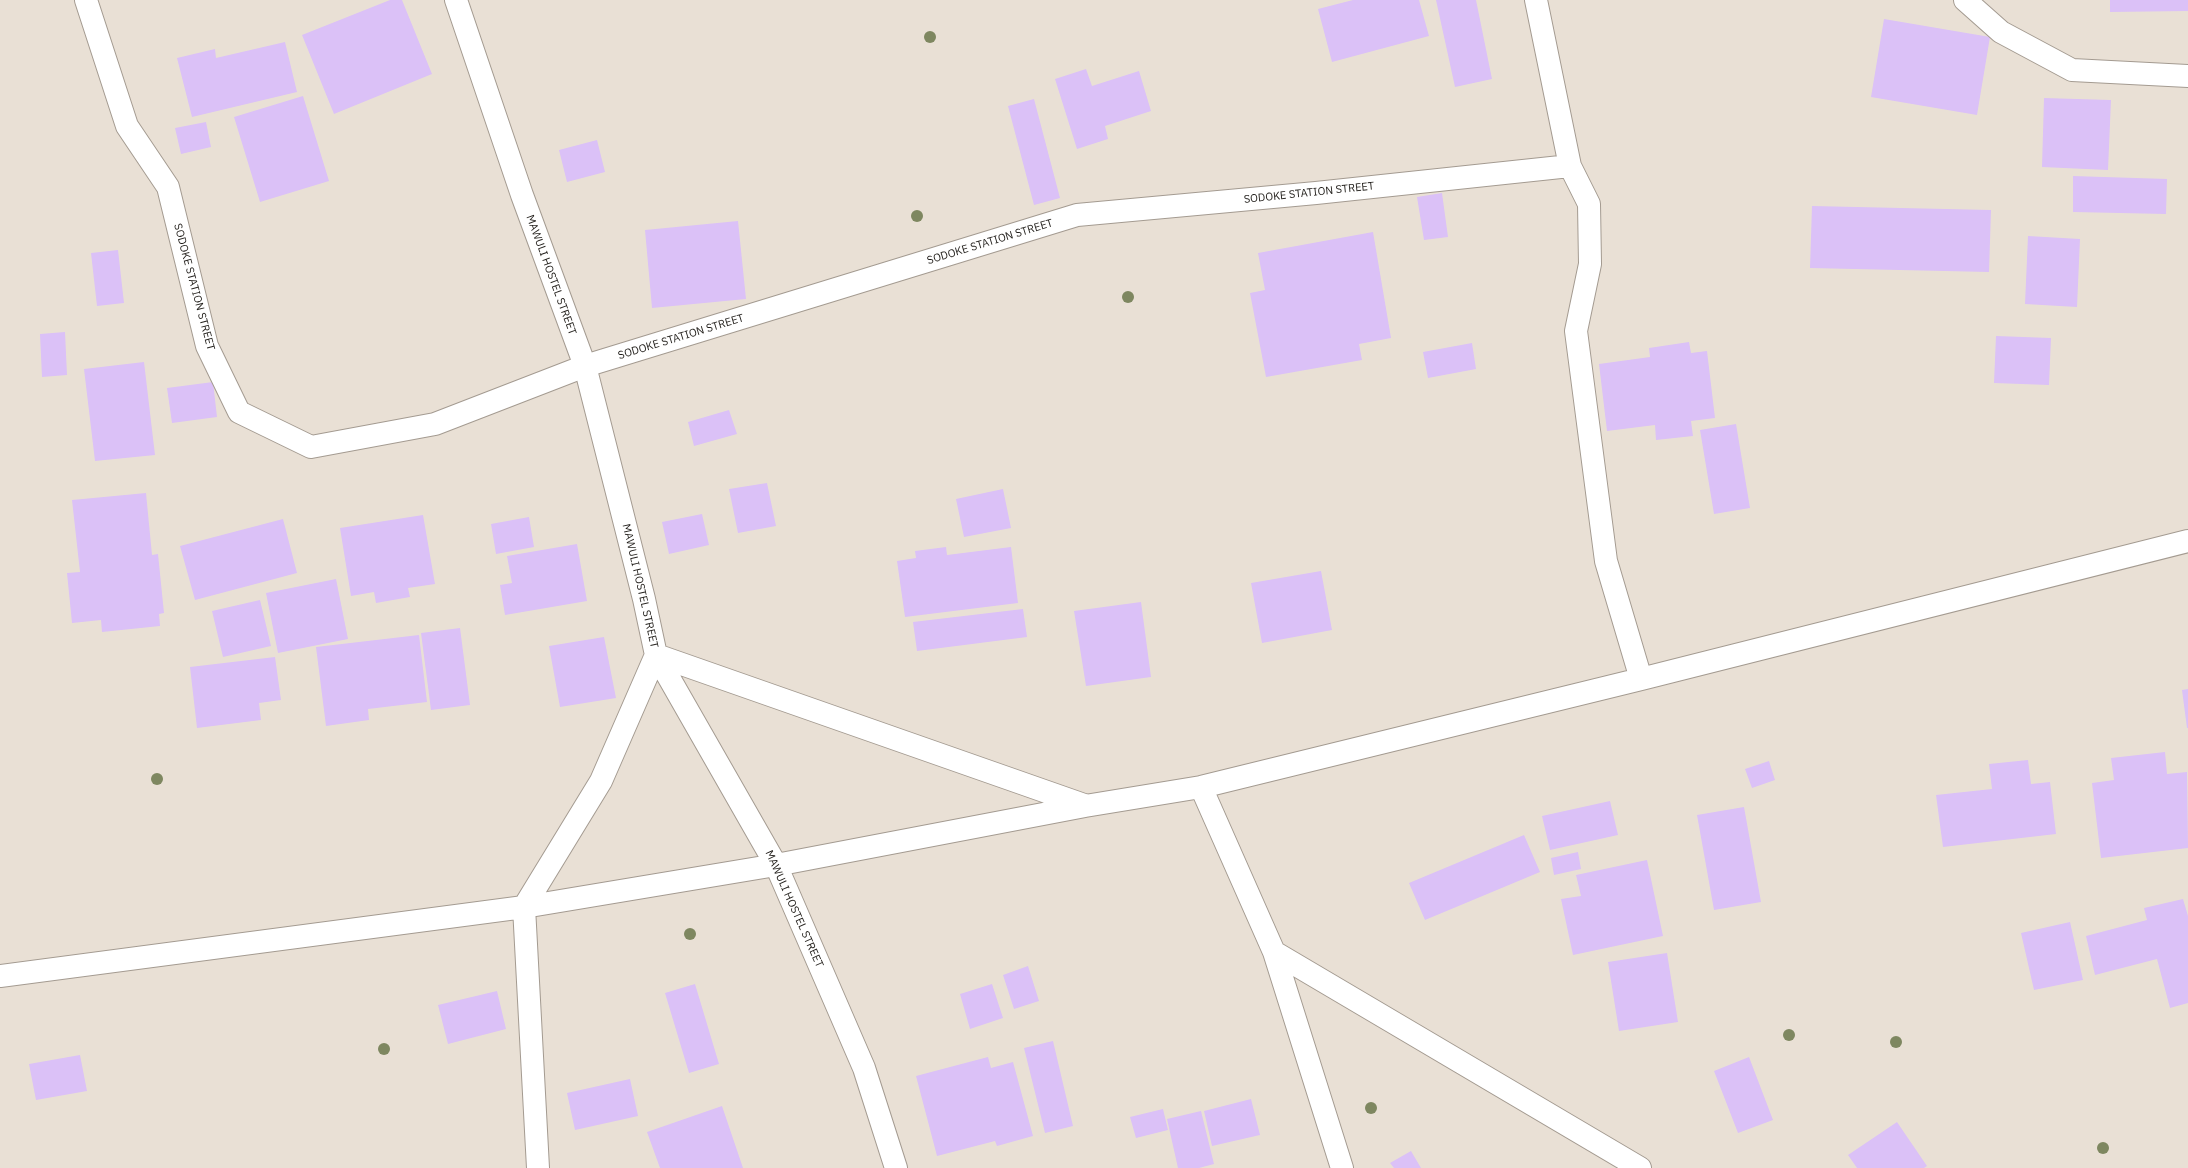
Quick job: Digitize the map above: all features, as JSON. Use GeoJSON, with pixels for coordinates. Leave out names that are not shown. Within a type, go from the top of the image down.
{"type":"FeatureCollection","features":[{"type":"Feature","properties":{"kind":"street","name":"SODOKE STATION STREET"},"geometry":{"type":"LineString","coordinates":[[86,0],[127,126],[168,187],[207,346],[239,412],[311,447],[435,424],[586,366],[1078,215],[1316,193],[1570,166]]}},
{"type":"Feature","properties":{"kind":"street","name":"MAWULI HOSTEL STREET"},"geometry":{"type":"LineString","coordinates":[[456,0],[522,195],[586,366],[644,599],[656,655],[776,865],[864,1068],[896,1168]]}},
{"type":"Feature","properties":{"kind":"street"},"geometry":{"type":"LineString","coordinates":[[1536,0],[1570,166],[1589,204],[1590,264],[1576,331],[1606,561],[1641,679]]}},
{"type":"Feature","properties":{"kind":"street"},"geometry":{"type":"LineString","coordinates":[[1965,0],[2001,32],[2072,70],[2188,76]]}},
{"type":"Feature","properties":{"kind":"street"},"geometry":{"type":"LineString","coordinates":[[0,976],[524,907],[776,865],[1085,806],[1201,787],[1641,679],[2188,541]]}},
{"type":"Feature","properties":{"kind":"street"},"geometry":{"type":"LineString","coordinates":[[538,1168],[524,907],[601,781],[656,655],[1085,806]]}},
{"type":"Feature","properties":{"kind":"street"},"geometry":{"type":"LineString","coordinates":[[1201,787],[1274,952],[1342,1168]]}},
{"type":"Feature","properties":{"kind":"street"},"geometry":{"type":"LineString","coordinates":[[1274,952],[1640,1168]]}},
{"type":"Feature","properties":{"kind":"building"},"geometry":{"type":"Polygon","coordinates":[[[390,0],[402,0],[432,74],[334,114],[302,35],[390,0]]]}},
{"type":"Feature","properties":{"kind":"building"},"geometry":{"type":"Polygon","coordinates":[[[1353,0],[1419,0],[1429,36],[1332,62],[1318,9],[1353,0]]]}},
{"type":"Feature","properties":{"kind":"building"},"geometry":{"type":"Polygon","coordinates":[[[1436,0],[1476,0],[1492,79],[1455,87],[1436,0]]]}},
{"type":"Feature","properties":{"kind":"building"},"geometry":{"type":"Polygon","coordinates":[[[2110,0],[2188,0],[2188,11],[2110,12],[2110,0]]]}},
{"type":"Feature","properties":{"kind":"building"},"geometry":{"type":"Polygon","coordinates":[[[1884,19],[1990,37],[1977,115],[1871,97],[1884,19]]]}},
{"type":"Feature","properties":{"kind":"building"},"geometry":{"type":"Polygon","coordinates":[[[285,42],[297,92],[192,117],[177,58],[215,49],[216,58],[285,42]]]}},
{"type":"Feature","properties":{"kind":"building"},"geometry":{"type":"Polygon","coordinates":[[[1086,69],[1092,86],[1139,71],[1151,111],[1105,126],[1108,139],[1077,149],[1055,79],[1086,69]]]}},
{"type":"Feature","properties":{"kind":"building"},"geometry":{"type":"Polygon","coordinates":[[[303,96],[329,181],[260,202],[234,117],[303,96]]]}},
{"type":"Feature","properties":{"kind":"building"},"geometry":{"type":"Polygon","coordinates":[[[2044,98],[2111,100],[2108,170],[2042,167],[2044,98]]]}},
{"type":"Feature","properties":{"kind":"building"},"geometry":{"type":"Polygon","coordinates":[[[1034,99],[1060,198],[1034,205],[1008,106],[1034,99]]]}},
{"type":"Feature","properties":{"kind":"building"},"geometry":{"type":"Polygon","coordinates":[[[206,122],[211,147],[181,154],[175,128],[206,122]]]}},
{"type":"Feature","properties":{"kind":"building"},"geometry":{"type":"Polygon","coordinates":[[[597,140],[605,172],[567,182],[559,150],[597,140]]]}},
{"type":"Feature","properties":{"kind":"building"},"geometry":{"type":"Polygon","coordinates":[[[2073,176],[2167,179],[2166,214],[2073,212],[2073,176]]]}},
{"type":"Feature","properties":{"kind":"building"},"geometry":{"type":"Polygon","coordinates":[[[1442,193],[1448,237],[1424,240],[1417,197],[1442,193]]]}},
{"type":"Feature","properties":{"kind":"building"},"geometry":{"type":"Polygon","coordinates":[[[1812,206],[1991,210],[1989,272],[1810,268],[1812,206]]]}},
{"type":"Feature","properties":{"kind":"building"},"geometry":{"type":"Polygon","coordinates":[[[738,221],[746,299],[652,308],[645,230],[738,221]]]}},
{"type":"Feature","properties":{"kind":"building"},"geometry":{"type":"Polygon","coordinates":[[[1373,232],[1391,338],[1359,344],[1362,360],[1266,377],[1250,293],[1265,290],[1258,253],[1373,232]]]}},
{"type":"Feature","properties":{"kind":"building"},"geometry":{"type":"Polygon","coordinates":[[[2028,236],[2080,239],[2077,307],[2025,304],[2028,236]]]}},
{"type":"Feature","properties":{"kind":"building"},"geometry":{"type":"Polygon","coordinates":[[[118,250],[124,303],[97,306],[91,253],[118,250]]]}},
{"type":"Feature","properties":{"kind":"building"},"geometry":{"type":"Polygon","coordinates":[[[65,332],[67,375],[42,377],[40,334],[65,332]]]}},
{"type":"Feature","properties":{"kind":"building"},"geometry":{"type":"Polygon","coordinates":[[[1996,336],[2051,338],[2049,385],[1994,383],[1996,336]]]}},
{"type":"Feature","properties":{"kind":"building"},"geometry":{"type":"Polygon","coordinates":[[[1689,342],[1691,353],[1707,351],[1715,418],[1691,421],[1693,436],[1656,440],[1655,425],[1607,431],[1599,364],[1650,357],[1649,348],[1689,342]]]}},
{"type":"Feature","properties":{"kind":"building"},"geometry":{"type":"Polygon","coordinates":[[[1472,343],[1476,369],[1428,378],[1423,352],[1472,343]]]}},
{"type":"Feature","properties":{"kind":"building"},"geometry":{"type":"Polygon","coordinates":[[[144,362],[155,455],[95,461],[84,369],[144,362]]]}},
{"type":"Feature","properties":{"kind":"building"},"geometry":{"type":"Polygon","coordinates":[[[213,382],[217,417],[172,423],[167,388],[213,382]]]}},
{"type":"Feature","properties":{"kind":"building"},"geometry":{"type":"Polygon","coordinates":[[[729,410],[737,434],[694,446],[688,422],[729,410]]]}},
{"type":"Feature","properties":{"kind":"building"},"geometry":{"type":"Polygon","coordinates":[[[1736,424],[1750,508],[1714,514],[1700,430],[1736,424]]]}},
{"type":"Feature","properties":{"kind":"building"},"geometry":{"type":"Polygon","coordinates":[[[767,483],[776,526],[738,533],[729,489],[767,483]]]}},
{"type":"Feature","properties":{"kind":"building"},"geometry":{"type":"Polygon","coordinates":[[[1003,489],[1011,528],[964,537],[956,499],[1003,489]]]}},
{"type":"Feature","properties":{"kind":"building"},"geometry":{"type":"Polygon","coordinates":[[[146,493],[152,555],[158,554],[164,613],[159,614],[160,626],[102,632],[101,620],[72,623],[67,573],[80,572],[72,500],[146,493]]]}},
{"type":"Feature","properties":{"kind":"building"},"geometry":{"type":"Polygon","coordinates":[[[702,514],[709,545],[669,554],[662,522],[702,514]]]}},
{"type":"Feature","properties":{"kind":"building"},"geometry":{"type":"Polygon","coordinates":[[[423,515],[435,584],[408,588],[410,597],[376,603],[374,592],[351,596],[340,528],[423,515]]]}},
{"type":"Feature","properties":{"kind":"building"},"geometry":{"type":"Polygon","coordinates":[[[529,517],[534,547],[496,554],[491,524],[529,517]]]}},
{"type":"Feature","properties":{"kind":"building"},"geometry":{"type":"Polygon","coordinates":[[[283,519],[297,573],[195,600],[180,546],[283,519]]]}},
{"type":"Feature","properties":{"kind":"building"},"geometry":{"type":"Polygon","coordinates":[[[577,544],[587,601],[505,615],[500,585],[512,583],[507,556],[577,544]]]}},
{"type":"Feature","properties":{"kind":"building"},"geometry":{"type":"Polygon","coordinates":[[[946,547],[947,555],[1011,547],[1018,603],[905,617],[897,561],[916,558],[915,551],[946,547]]]}},
{"type":"Feature","properties":{"kind":"building"},"geometry":{"type":"Polygon","coordinates":[[[1321,571],[1332,630],[1262,643],[1251,583],[1321,571]]]}},
{"type":"Feature","properties":{"kind":"building"},"geometry":{"type":"Polygon","coordinates":[[[336,579],[348,639],[278,653],[266,593],[336,579]]]}},
{"type":"Feature","properties":{"kind":"building"},"geometry":{"type":"Polygon","coordinates":[[[260,600],[271,646],[223,657],[212,611],[260,600]]]}},
{"type":"Feature","properties":{"kind":"building"},"geometry":{"type":"Polygon","coordinates":[[[1141,602],[1151,677],[1086,686],[1074,611],[1141,602]]]}},
{"type":"Feature","properties":{"kind":"building"},"geometry":{"type":"Polygon","coordinates":[[[1023,609],[1027,637],[917,651],[913,622],[1023,609]]]}},
{"type":"Feature","properties":{"kind":"building"},"geometry":{"type":"Polygon","coordinates":[[[460,628],[470,705],[431,710],[421,633],[460,628]]]}},
{"type":"Feature","properties":{"kind":"building"},"geometry":{"type":"Polygon","coordinates":[[[419,635],[427,702],[368,709],[369,720],[326,726],[316,647],[419,635]]]}},
{"type":"Feature","properties":{"kind":"building"},"geometry":{"type":"Polygon","coordinates":[[[604,637],[616,698],[560,707],[549,646],[604,637]]]}},
{"type":"Feature","properties":{"kind":"building"},"geometry":{"type":"Polygon","coordinates":[[[275,657],[281,700],[259,703],[261,720],[197,728],[190,667],[275,657]]]}},
{"type":"Feature","properties":{"kind":"building"},"geometry":{"type":"Polygon","coordinates":[[[2188,689],[2188,728],[2187,728],[2182,690],[2188,689]]]}},
{"type":"Feature","properties":{"kind":"building"},"geometry":{"type":"Polygon","coordinates":[[[2165,752],[2167,774],[2187,772],[2188,848],[2101,858],[2092,783],[2114,780],[2111,758],[2165,752]]]}},
{"type":"Feature","properties":{"kind":"building"},"geometry":{"type":"Polygon","coordinates":[[[2028,760],[2031,784],[2050,782],[2056,834],[1943,847],[1936,795],[1992,789],[1989,764],[2028,760]]]}},
{"type":"Feature","properties":{"kind":"building"},"geometry":{"type":"Polygon","coordinates":[[[1769,761],[1775,780],[1752,788],[1745,769],[1769,761]]]}},
{"type":"Feature","properties":{"kind":"building"},"geometry":{"type":"Polygon","coordinates":[[[1610,801],[1618,835],[1550,850],[1542,816],[1610,801]]]}},
{"type":"Feature","properties":{"kind":"building"},"geometry":{"type":"Polygon","coordinates":[[[1744,807],[1761,902],[1714,910],[1697,815],[1744,807]]]}},
{"type":"Feature","properties":{"kind":"building"},"geometry":{"type":"Polygon","coordinates":[[[1524,835],[1540,872],[1425,920],[1409,883],[1524,835]]]}},
{"type":"Feature","properties":{"kind":"building"},"geometry":{"type":"Polygon","coordinates":[[[1578,852],[1581,869],[1554,875],[1551,858],[1578,852]]]}},
{"type":"Feature","properties":{"kind":"building"},"geometry":{"type":"Polygon","coordinates":[[[1647,860],[1663,936],[1573,955],[1561,899],[1581,896],[1576,875],[1647,860]]]}},
{"type":"Feature","properties":{"kind":"building"},"geometry":{"type":"Polygon","coordinates":[[[2183,899],[2188,916],[2188,1003],[2170,1008],[2157,959],[2095,975],[2086,936],[2147,920],[2144,908],[2183,899]]]}},
{"type":"Feature","properties":{"kind":"building"},"geometry":{"type":"Polygon","coordinates":[[[2070,922],[2083,980],[2034,990],[2021,933],[2070,922]]]}},
{"type":"Feature","properties":{"kind":"building"},"geometry":{"type":"Polygon","coordinates":[[[1667,953],[1678,1022],[1619,1031],[1608,962],[1667,953]]]}},
{"type":"Feature","properties":{"kind":"building"},"geometry":{"type":"Polygon","coordinates":[[[1028,966],[1039,1001],[1014,1009],[1003,975],[1028,966]]]}},
{"type":"Feature","properties":{"kind":"building"},"geometry":{"type":"Polygon","coordinates":[[[695,984],[719,1064],[689,1073],[665,993],[695,984]]]}},
{"type":"Feature","properties":{"kind":"building"},"geometry":{"type":"Polygon","coordinates":[[[992,984],[1003,1018],[970,1029],[960,994],[992,984]]]}},
{"type":"Feature","properties":{"kind":"building"},"geometry":{"type":"Polygon","coordinates":[[[497,991],[506,1029],[448,1044],[438,1005],[497,991]]]}},
{"type":"Feature","properties":{"kind":"building"},"geometry":{"type":"Polygon","coordinates":[[[1053,1041],[1073,1126],[1045,1133],[1024,1048],[1053,1041]]]}},
{"type":"Feature","properties":{"kind":"building"},"geometry":{"type":"Polygon","coordinates":[[[80,1055],[87,1091],[36,1100],[29,1064],[80,1055]]]}},
{"type":"Feature","properties":{"kind":"building"},"geometry":{"type":"Polygon","coordinates":[[[988,1057],[991,1068],[1013,1062],[1033,1136],[997,1146],[995,1141],[937,1156],[916,1076],[988,1057]]]}},
{"type":"Feature","properties":{"kind":"building"},"geometry":{"type":"Polygon","coordinates":[[[1749,1057],[1773,1120],[1738,1133],[1714,1071],[1749,1057]]]}},
{"type":"Feature","properties":{"kind":"building"},"geometry":{"type":"Polygon","coordinates":[[[630,1079],[638,1116],[575,1130],[567,1093],[630,1079]]]}},
{"type":"Feature","properties":{"kind":"building"},"geometry":{"type":"Polygon","coordinates":[[[1251,1099],[1260,1135],[1212,1146],[1204,1111],[1251,1099]]]}},
{"type":"Feature","properties":{"kind":"building"},"geometry":{"type":"Polygon","coordinates":[[[722,1106],[743,1168],[660,1168],[647,1132],[722,1106]]]}},
{"type":"Feature","properties":{"kind":"building"},"geometry":{"type":"Polygon","coordinates":[[[1163,1109],[1168,1130],[1136,1138],[1130,1117],[1163,1109]]]}},
{"type":"Feature","properties":{"kind":"building"},"geometry":{"type":"Polygon","coordinates":[[[1201,1111],[1214,1164],[1199,1168],[1178,1168],[1167,1119],[1201,1111]]]}},
{"type":"Feature","properties":{"kind":"building"},"geometry":{"type":"Polygon","coordinates":[[[1897,1122],[1927,1166],[1924,1168],[1857,1168],[1848,1155],[1897,1122]]]}},
{"type":"Feature","properties":{"kind":"building"},"geometry":{"type":"Polygon","coordinates":[[[1411,1151],[1421,1168],[1394,1168],[1390,1163],[1411,1151]]]}}]}
